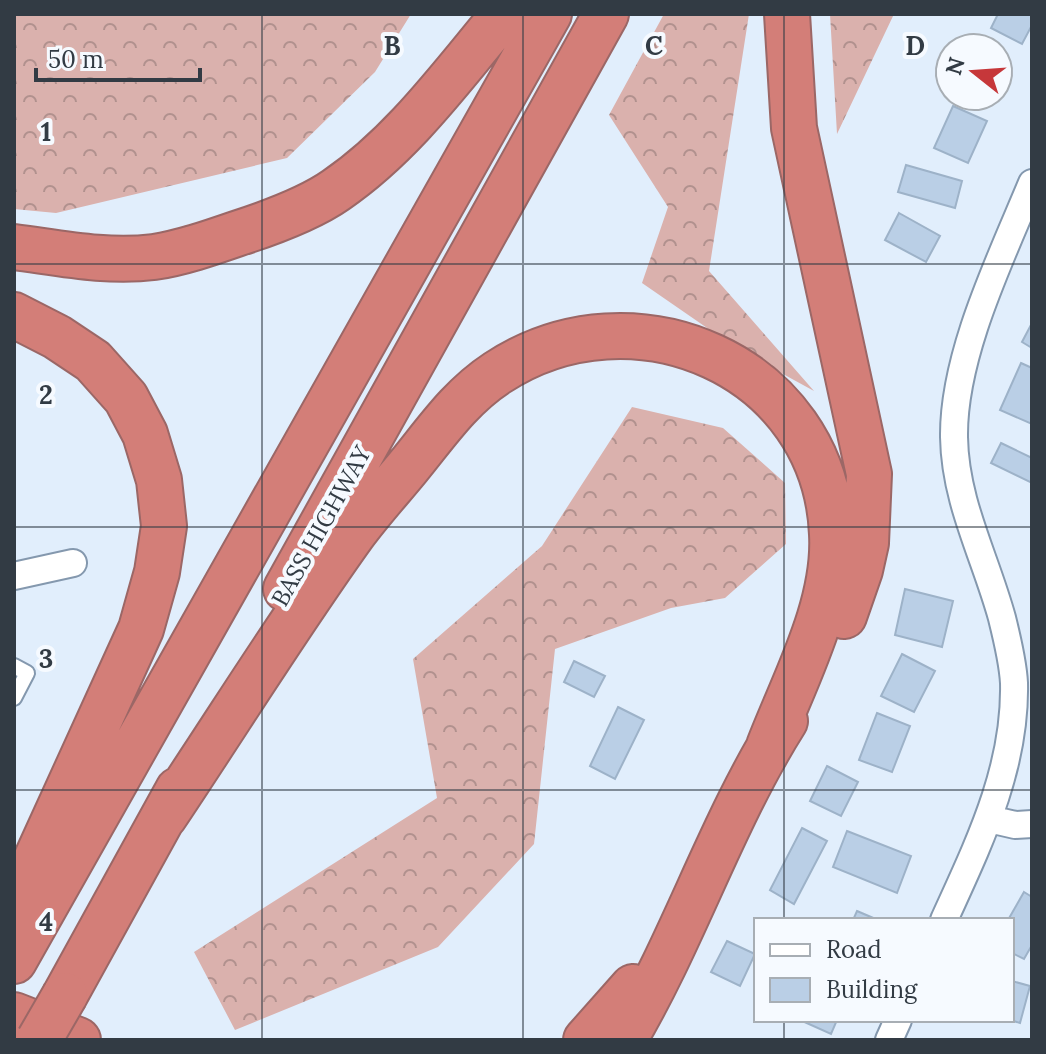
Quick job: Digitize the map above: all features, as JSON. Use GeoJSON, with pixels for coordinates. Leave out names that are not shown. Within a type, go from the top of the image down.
{"type":"FeatureCollection","features":[{"type":"Feature","properties":{"kind":"highway"},"geometry":{"type":"LineString","coordinates":[[14,247],[96,258],[153,257],[265,225],[334,192],[383,152],[427,107],[504,14]]}},
{"type":"Feature","properties":{"kind":"highway"},"geometry":{"type":"LineString","coordinates":[[16,957],[549,14]]}},
{"type":"Feature","properties":{"kind":"highway","name":"BASS HIGHWAY"},"geometry":{"type":"LineString","coordinates":[[25,1024],[65,995],[319,528],[606,14]]}},
{"type":"Feature","properties":{"kind":"highway"},"geometry":{"type":"LineString","coordinates":[[769,746],[839,629],[860,570],[870,501],[869,474],[794,128],[787,14]]}},
{"type":"Feature","properties":{"kind":"highway"},"geometry":{"type":"LineString","coordinates":[[14,315],[57,337],[93,361],[126,398],[145,434],[159,480],[164,526],[157,572],[141,629],[14,908]]}},
{"type":"Feature","properties":{"kind":"highway"},"geometry":{"type":"LineString","coordinates":[[164,817],[354,532],[448,415],[496,374],[546,348],[602,336],[660,339],[690,347],[739,369],[784,409],[819,468],[833,536],[827,589],[821,614],[769,746],[703,877],[675,944],[624,1040]]}},
{"type":"Feature","properties":{"kind":"highway"},"geometry":{"type":"LineString","coordinates":[[586,1040],[634,985],[703,877]]}},
{"type":"Feature","properties":{"kind":"highway"},"geometry":{"type":"LineString","coordinates":[[25,1024],[78,1040]]}},
{"type":"Feature","properties":{"kind":"street"},"geometry":{"type":"LineString","coordinates":[[945,918],[989,819],[1009,739],[1014,682],[1002,617],[966,514],[957,474],[954,436],[956,398],[968,345],[1032,183]]}},
{"type":"Feature","properties":{"kind":"street"},"geometry":{"type":"LineString","coordinates":[[14,576],[73,563]]}},
{"type":"Feature","properties":{"kind":"street"},"geometry":{"type":"LineString","coordinates":[[989,819],[1015,825],[1032,824]]}},
{"type":"Feature","properties":{"kind":"lane"},"geometry":{"type":"LineString","coordinates":[[14,666],[27,673],[14,698]]}},
{"type":"Feature","properties":{"kind":"green space"},"geometry":{"type":"Polygon","coordinates":[[[14,14],[411,14],[375,72],[287,158],[56,213],[14,209],[14,14]]]}},
{"type":"Feature","properties":{"kind":"green space"},"geometry":{"type":"Polygon","coordinates":[[[664,14],[749,14],[709,271],[814,391],[739,350],[642,283],[668,207],[609,115],[664,14]]]}},
{"type":"Feature","properties":{"kind":"green space"},"geometry":{"type":"Polygon","coordinates":[[[830,14],[894,14],[837,134],[830,14]]]}},
{"type":"Feature","properties":{"kind":"green space"},"geometry":{"type":"Polygon","coordinates":[[[632,407],[723,428],[785,483],[786,544],[725,598],[671,608],[555,649],[534,844],[438,947],[235,1030],[194,952],[437,798],[413,659],[542,546],[632,407]]]}},
{"type":"Feature","properties":{"kind":"building"},"geometry":{"type":"Polygon","coordinates":[[[998,14],[1032,14],[1032,25],[1022,44],[1014,40],[1014,32],[999,32],[991,28],[998,14]]]}},
{"type":"Feature","properties":{"kind":"building"},"geometry":{"type":"Polygon","coordinates":[[[950,112],[967,112],[987,121],[968,163],[934,148],[950,112]]]}},
{"type":"Feature","properties":{"kind":"building"},"geometry":{"type":"Polygon","coordinates":[[[906,165],[962,181],[955,208],[898,192],[906,165]]]}},
{"type":"Feature","properties":{"kind":"building"},"geometry":{"type":"Polygon","coordinates":[[[899,213],[940,236],[926,262],[885,240],[899,213]]]}},
{"type":"Feature","properties":{"kind":"building"},"geometry":{"type":"Polygon","coordinates":[[[1032,323],[1032,348],[1022,342],[1032,323]]]}},
{"type":"Feature","properties":{"kind":"building"},"geometry":{"type":"Polygon","coordinates":[[[1021,363],[1032,368],[1032,424],[1000,410],[1021,363]]]}},
{"type":"Feature","properties":{"kind":"building"},"geometry":{"type":"Polygon","coordinates":[[[1001,443],[1032,458],[1032,483],[991,463],[1001,443]]]}},
{"type":"Feature","properties":{"kind":"building"},"geometry":{"type":"Polygon","coordinates":[[[905,589],[953,601],[942,647],[895,635],[905,589]]]}},
{"type":"Feature","properties":{"kind":"building"},"geometry":{"type":"Polygon","coordinates":[[[902,654],[935,671],[914,712],[881,696],[902,654]]]}},
{"type":"Feature","properties":{"kind":"building"},"geometry":{"type":"Polygon","coordinates":[[[574,661],[605,676],[594,697],[564,682],[574,661]]]}},
{"type":"Feature","properties":{"kind":"building"},"geometry":{"type":"Polygon","coordinates":[[[618,707],[644,720],[615,779],[590,766],[618,707]]]}},
{"type":"Feature","properties":{"kind":"building"},"geometry":{"type":"Polygon","coordinates":[[[877,713],[910,726],[892,772],[859,760],[877,713]]]}},
{"type":"Feature","properties":{"kind":"building"},"geometry":{"type":"Polygon","coordinates":[[[827,766],[858,782],[841,816],[810,801],[827,766]]]}},
{"type":"Feature","properties":{"kind":"building"},"geometry":{"type":"Polygon","coordinates":[[[802,828],[827,841],[794,904],[770,890],[802,828]]]}},
{"type":"Feature","properties":{"kind":"building"},"geometry":{"type":"Polygon","coordinates":[[[847,831],[911,856],[897,893],[833,867],[847,831]]]}},
{"type":"Feature","properties":{"kind":"building"},"geometry":{"type":"Polygon","coordinates":[[[1024,892],[1032,897],[1032,945],[1024,959],[1014,954],[1014,918],[1009,918],[1024,892]]]}},
{"type":"Feature","properties":{"kind":"building"},"geometry":{"type":"Polygon","coordinates":[[[857,911],[873,918],[854,918],[857,911]]]}},
{"type":"Feature","properties":{"kind":"building"},"geometry":{"type":"Polygon","coordinates":[[[727,941],[754,954],[740,986],[711,972],[727,941]]]}},
{"type":"Feature","properties":{"kind":"building"},"geometry":{"type":"Polygon","coordinates":[[[1014,982],[1030,986],[1020,1023],[1014,1021],[1014,982]]]}},
{"type":"Feature","properties":{"kind":"building"},"geometry":{"type":"Polygon","coordinates":[[[804,1022],[836,1022],[831,1034],[804,1022]]]}}]}
